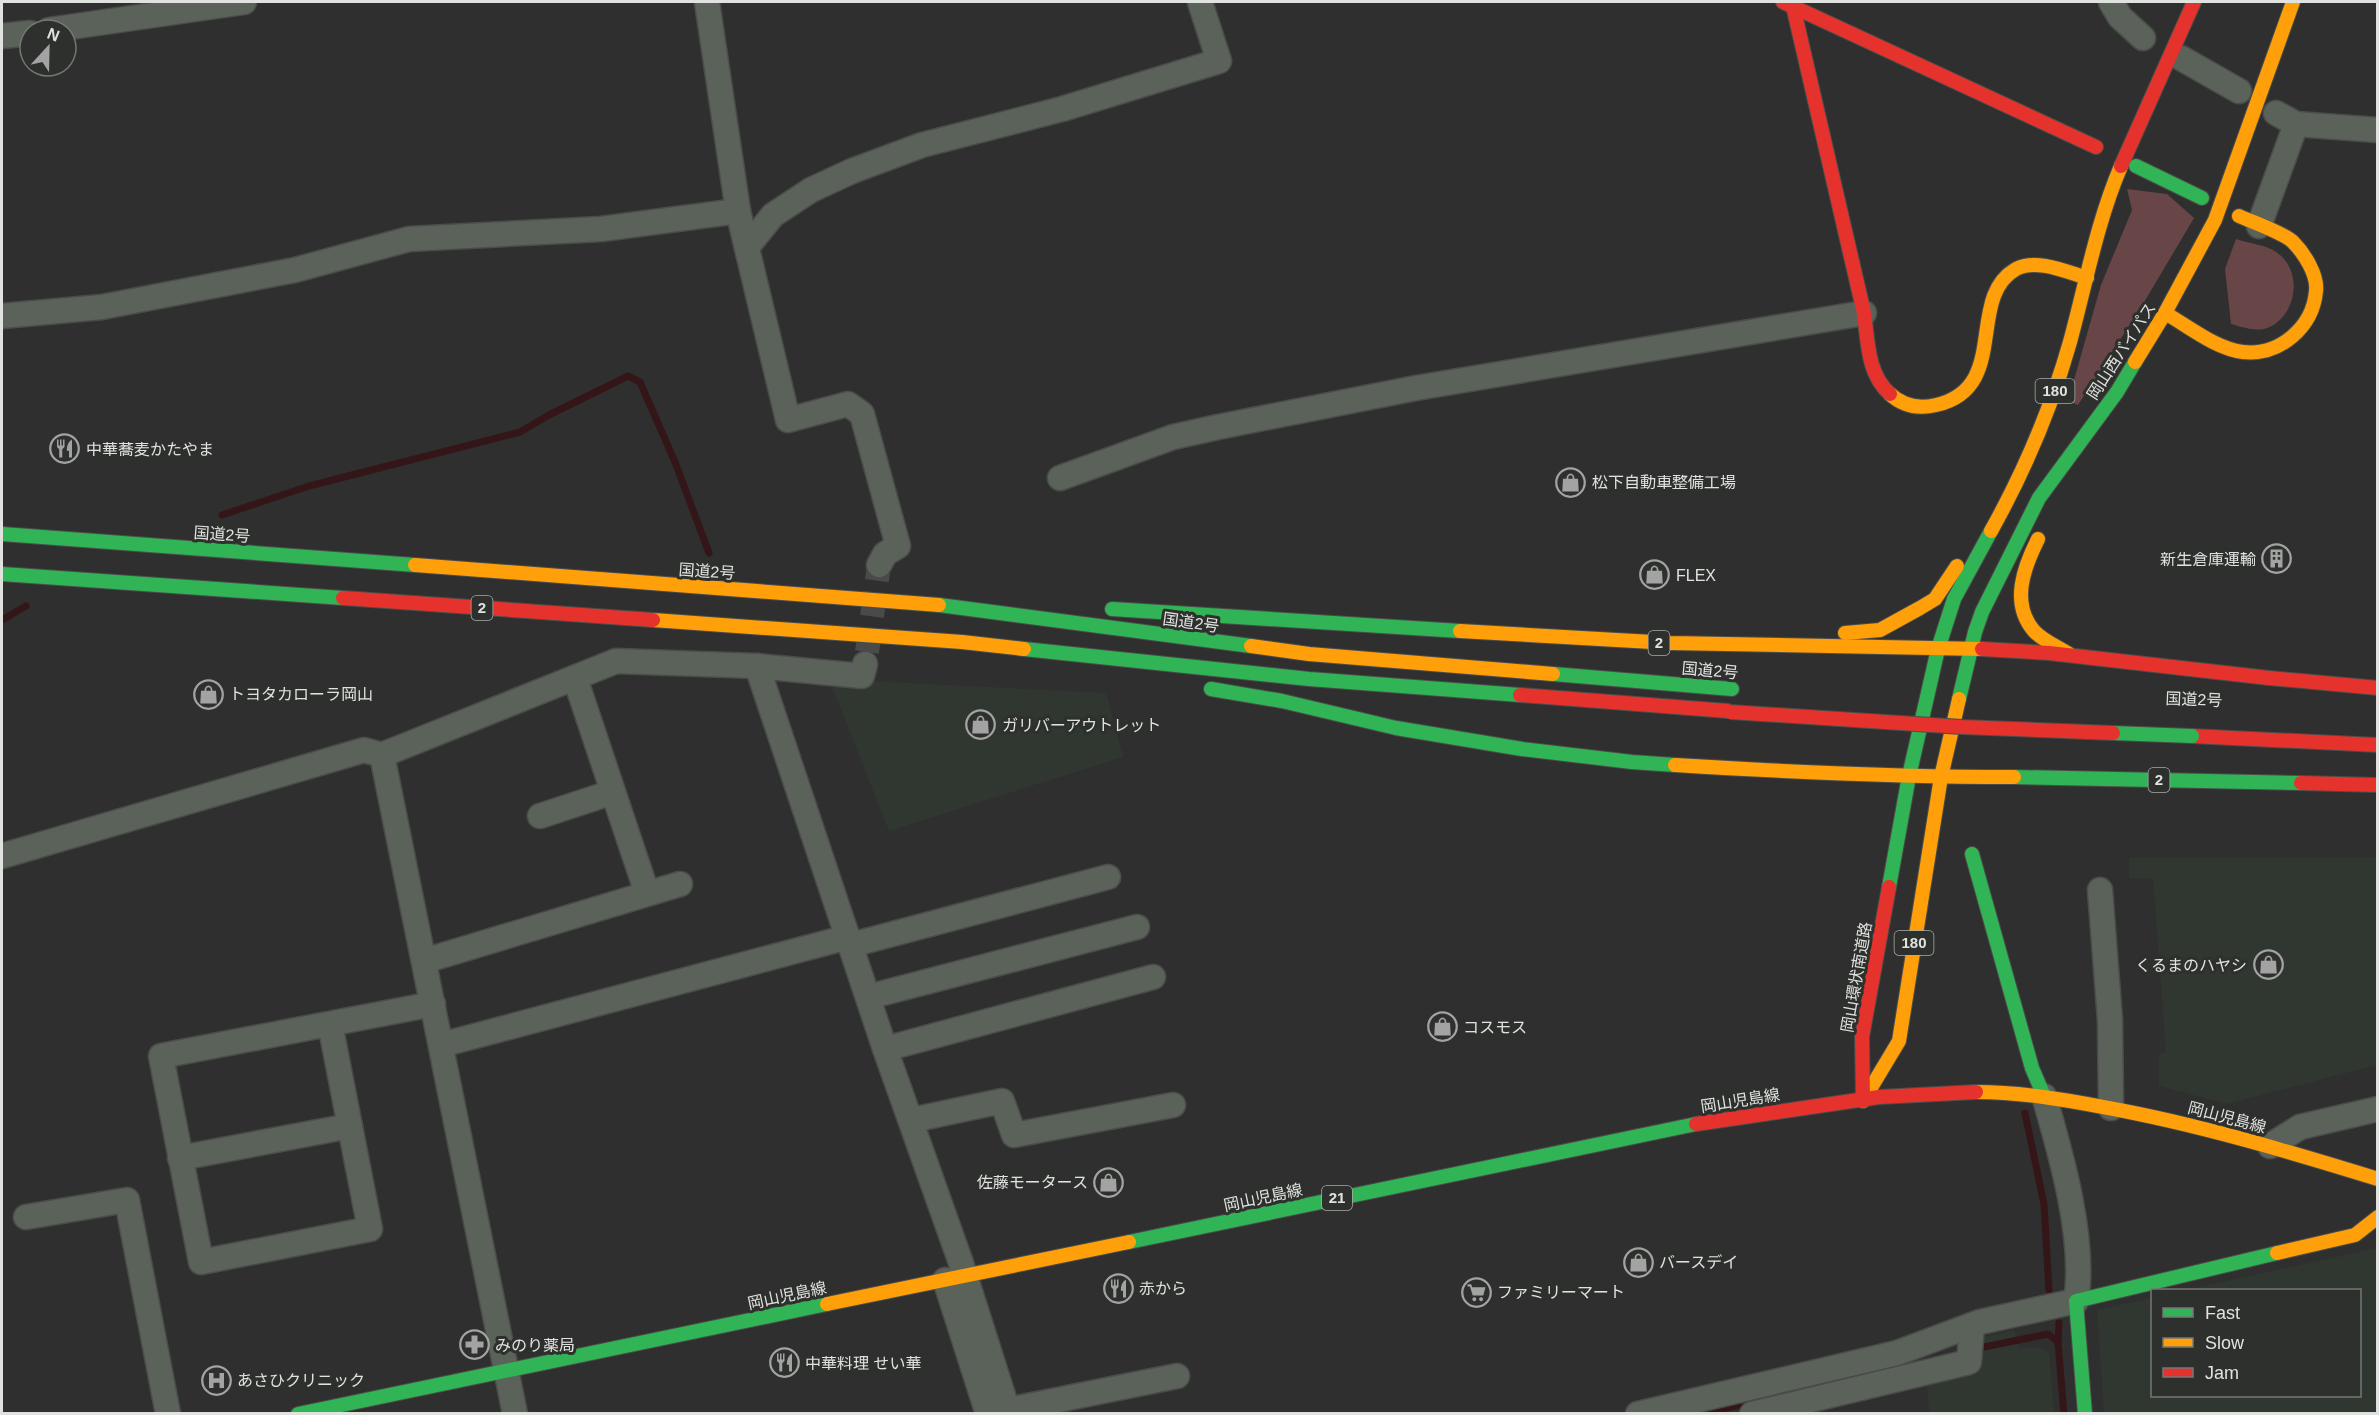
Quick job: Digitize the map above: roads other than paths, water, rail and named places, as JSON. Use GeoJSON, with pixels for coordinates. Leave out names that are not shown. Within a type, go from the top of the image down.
{"type":"FeatureCollection","features":[{"type":"Feature","properties":{"kind":"main road","name":"180"},"geometry":{"type":"LineString","coordinates":[[1909,776],[1938,649],[1954,598],[2015,488],[2051,404],[2099,229],[2114,183],[2194,2]]}},
{"type":"Feature","properties":{"kind":"main road","name":"岡山西バイパス"},"geometry":{"type":"LineString","coordinates":[[1941,777],[1982,612],[2039,498],[2117,392],[2165,313],[2215,219],[2293,2]]}},
{"type":"Feature","properties":{"kind":"main road"},"geometry":{"type":"LineString","coordinates":[[1789,3],[1864,313],[1871,366],[1883,388],[1898,401],[1922,408],[1948,402],[1968,389],[1982,362],[1994,295],[2004,278],[2018,268],[2031,265],[2043,266],[2087,279]]}},
{"type":"Feature","properties":{"kind":"main road"},"geometry":{"type":"LineString","coordinates":[[1789,3],[2096,147]]}},
{"type":"Feature","properties":{"kind":"main road"},"geometry":{"type":"LineString","coordinates":[[2136,166],[2202,198]]}},
{"type":"Feature","properties":{"kind":"main road"},"geometry":{"type":"LineString","coordinates":[[2165,313],[2225,347],[2244,352],[2270,350],[2293,338],[2310,316],[2317,289],[2309,263],[2292,242],[2249,221]]}},
{"type":"Feature","properties":{"kind":"main road"},"geometry":{"type":"LineString","coordinates":[[2073,475],[2117,392]]}},
{"type":"Feature","properties":{"kind":"main road"},"geometry":{"type":"LineString","coordinates":[[1670,643],[1703,635],[1880,630],[1935,599],[1948,581],[1987,513],[2015,488]]}},
{"type":"Feature","properties":{"kind":"main road"},"geometry":{"type":"LineString","coordinates":[[2046,524],[2031,552],[2021,583],[2022,609],[2035,632],[2070,655]]}},
{"type":"Feature","properties":{"kind":"main road","name":"国道2号"},"geometry":{"type":"LineString","coordinates":[[2,534],[940,605],[1309,654],[1738,689]]}},
{"type":"Feature","properties":{"kind":"main road","name":"2"},"geometry":{"type":"LineString","coordinates":[[2,574],[962,642],[1309,679],[1730,712],[1962,727],[2378,745]]}},
{"type":"Feature","properties":{"kind":"main road"},"geometry":{"type":"LineString","coordinates":[[940,605],[1070,608]]}},
{"type":"Feature","properties":{"kind":"main road","name":"2"},"geometry":{"type":"LineString","coordinates":[[1094,609],[1153,610],[1536,637],[1670,643],[1972,648],[2070,655],[2278,681],[2378,688]]}},
{"type":"Feature","properties":{"kind":"main road","name":"2"},"geometry":{"type":"LineString","coordinates":[[962,642],[1121,673]]}},
{"type":"Feature","properties":{"kind":"main road","name":"2"},"geometry":{"type":"LineString","coordinates":[[1202,687],[1282,701],[1396,728],[1522,749],[1632,762],[1774,771],[1941,777],[2049,777],[2378,785]]}},
{"type":"Feature","properties":{"kind":"main road"},"geometry":{"type":"LineString","coordinates":[[1909,701],[1967,705]]}},
{"type":"Feature","properties":{"kind":"main road","name":"岡山環状南道路"},"geometry":{"type":"LineString","coordinates":[[1863,1101],[1862,1037],[1909,776]]}},
{"type":"Feature","properties":{"kind":"main road","name":"180"},"geometry":{"type":"LineString","coordinates":[[1863,1101],[1899,1041],[1941,777]]}},
{"type":"Feature","properties":{"kind":"main road"},"geometry":{"type":"LineString","coordinates":[[1972,854],[2032,1068],[2043,1096]]}},
{"type":"Feature","properties":{"kind":"main road","name":"岡山児島線"},"geometry":{"type":"LineString","coordinates":[[298,1413],[1697,1124],[1814,1105],[1933,1092],[1991,1092],[2043,1096],[2184,1122],[2378,1179]]}},
{"type":"Feature","properties":{"kind":"main road"},"geometry":{"type":"LineString","coordinates":[[2085,1413],[2076,1301],[2355,1235],[2378,1217]]}},
{"type":"Feature","properties":{"kind":"street"},"geometry":{"type":"LineString","coordinates":[[78,26],[244,2]]}},
{"type":"Feature","properties":{"kind":"street"},"geometry":{"type":"LineString","coordinates":[[707,2],[738,211],[788,420],[848,405],[862,414],[898,546],[885,554],[879,565]]}},
{"type":"Feature","properties":{"kind":"street"},"geometry":{"type":"LineString","coordinates":[[747,247],[773,215],[811,190],[852,171],[922,145],[1062,109],[1219,61],[1200,2]]}},
{"type":"Feature","properties":{"kind":"street"},"geometry":{"type":"LineString","coordinates":[[2111,2],[2120,16],[2144,38]]}},
{"type":"Feature","properties":{"kind":"street"},"geometry":{"type":"LineString","coordinates":[[2,36],[18,34]]}},
{"type":"Feature","properties":{"kind":"street"},"geometry":{"type":"LineString","coordinates":[[2181,58],[2239,91]]}},
{"type":"Feature","properties":{"kind":"street"},"geometry":{"type":"LineString","coordinates":[[2249,221],[2286,118],[2378,130]]}},
{"type":"Feature","properties":{"kind":"street"},"geometry":{"type":"LineString","coordinates":[[2,316],[102,307],[294,270],[410,239],[602,229],[738,211]]}},
{"type":"Feature","properties":{"kind":"street"},"geometry":{"type":"LineString","coordinates":[[1060,478],[1173,437],[1218,427],[1416,388],[1864,313]]}},
{"type":"Feature","properties":{"kind":"street"},"geometry":{"type":"LineString","coordinates":[[2,856],[364,750],[382,755],[616,661],[757,666],[862,676],[865,664]]}},
{"type":"Feature","properties":{"kind":"street"},"geometry":{"type":"LineString","coordinates":[[757,666],[844,940],[868,997],[912,1120],[955,1278],[1001,1412],[1177,1376]]}},
{"type":"Feature","properties":{"kind":"street"},"geometry":{"type":"LineString","coordinates":[[575,678],[648,893]]}},
{"type":"Feature","properties":{"kind":"street"},"geometry":{"type":"LineString","coordinates":[[382,755],[515,1413]]}},
{"type":"Feature","properties":{"kind":"street"},"geometry":{"type":"LineString","coordinates":[[540,816],[613,792]]}},
{"type":"Feature","properties":{"kind":"street"},"geometry":{"type":"LineString","coordinates":[[441,1045],[844,940],[1108,876]]}},
{"type":"Feature","properties":{"kind":"street"},"geometry":{"type":"LineString","coordinates":[[424,961],[680,884]]}},
{"type":"Feature","properties":{"kind":"street"},"geometry":{"type":"LineString","coordinates":[[2100,890],[2110,1020],[2111,1108]]}},
{"type":"Feature","properties":{"kind":"street"},"geometry":{"type":"LineString","coordinates":[[868,997],[1137,927]]}},
{"type":"Feature","properties":{"kind":"street"},"geometry":{"type":"LineString","coordinates":[[885,1049],[1153,977]]}},
{"type":"Feature","properties":{"kind":"street"},"geometry":{"type":"LineString","coordinates":[[330,1024],[370,1229],[201,1262],[160,1056],[433,1004]]}},
{"type":"Feature","properties":{"kind":"street"},"geometry":{"type":"LineString","coordinates":[[1638,1413],[1780,1397],[1969,1362],[1971,1342],[1980,1322],[2076,1301],[2080,1280],[2071,1204],[2056,1137],[2043,1096]]}},
{"type":"Feature","properties":{"kind":"street"},"geometry":{"type":"LineString","coordinates":[[912,1120],[1002,1101],[1014,1136],[1173,1105]]}},
{"type":"Feature","properties":{"kind":"street"},"geometry":{"type":"LineString","coordinates":[[2270,1146],[2300,1127],[2378,1109]]}},
{"type":"Feature","properties":{"kind":"street"},"geometry":{"type":"LineString","coordinates":[[180,1158],[350,1126]]}},
{"type":"Feature","properties":{"kind":"street"},"geometry":{"type":"LineString","coordinates":[[26,1217],[127,1200],[168,1413]]}},
{"type":"Feature","properties":{"kind":"street"},"geometry":{"type":"LineString","coordinates":[[1754,1413],[1780,1397],[1897,1353],[1971,1342]]}},
{"type":"Feature","properties":{"kind":"waterway"},"geometry":{"type":"LineString","coordinates":[[222,515],[309,486],[520,432],[628,376],[640,382],[675,462],[709,553]]}},
{"type":"Feature","properties":{"kind":"waterway"},"geometry":{"type":"LineString","coordinates":[[2,620],[26,606]]}},
{"type":"Feature","properties":{"kind":"waterway"},"geometry":{"type":"LineString","coordinates":[[2025,1113],[2044,1204],[2049,1290]]}},
{"type":"Feature","properties":{"kind":"waterway"},"geometry":{"type":"LineString","coordinates":[[2058,1342],[2059,1323]]}},
{"type":"Feature","properties":{"kind":"waterway"},"geometry":{"type":"LineString","coordinates":[[1974,1349],[2048,1334],[2058,1342],[2064,1414]]}},
{"type":"Feature","properties":{"kind":"waterway"},"geometry":{"type":"LineString","coordinates":[[1703,1414],[1756,1401]]}},
{"type":"Feature","properties":{"kind":"tunnel"},"geometry":{"type":"LineString","coordinates":[[867,652],[879,565]]}},
{"type":"Feature","properties":{"kind":"place","name":"中華蕎麦かたやま"},"geometry":{"type":"Point","coordinates":[65,449]}},
{"type":"Feature","properties":{"kind":"place","name":"松下自動車整備工場"},"geometry":{"type":"Point","coordinates":[1571,482]}},
{"type":"Feature","properties":{"kind":"place","name":"新生倉庫運輸"},"geometry":{"type":"Point","coordinates":[2277,559]}},
{"type":"Feature","properties":{"kind":"place","name":"FLEX"},"geometry":{"type":"Point","coordinates":[1655,575]}},
{"type":"Feature","properties":{"kind":"place","name":"トヨタカローラ岡山"},"geometry":{"type":"Point","coordinates":[208,694]}},
{"type":"Feature","properties":{"kind":"place","name":"ガリバーアウトレット"},"geometry":{"type":"Point","coordinates":[981,725]}},
{"type":"Feature","properties":{"kind":"place","name":"くるまのハヤシ"},"geometry":{"type":"Point","coordinates":[2268,965]}},
{"type":"Feature","properties":{"kind":"place","name":"コスモス"},"geometry":{"type":"Point","coordinates":[1442,1027]}},
{"type":"Feature","properties":{"kind":"place","name":"佐藤モータース"},"geometry":{"type":"Point","coordinates":[1109,1182]}},
{"type":"Feature","properties":{"kind":"place","name":"バースデイ"},"geometry":{"type":"Point","coordinates":[1638,1262]}},
{"type":"Feature","properties":{"kind":"place","name":"赤から"},"geometry":{"type":"Point","coordinates":[1118,1288]}},
{"type":"Feature","properties":{"kind":"place","name":"ファミリーマート"},"geometry":{"type":"Point","coordinates":[1476,1292]}},
{"type":"Feature","properties":{"kind":"place","name":"みのり薬局"},"geometry":{"type":"Point","coordinates":[474,1345]}},
{"type":"Feature","properties":{"kind":"place","name":"中華料理 せい華"},"geometry":{"type":"Point","coordinates":[784,1363]}},
{"type":"Feature","properties":{"kind":"place","name":"あさひクリニック"},"geometry":{"type":"Point","coordinates":[216,1380]}}]}
